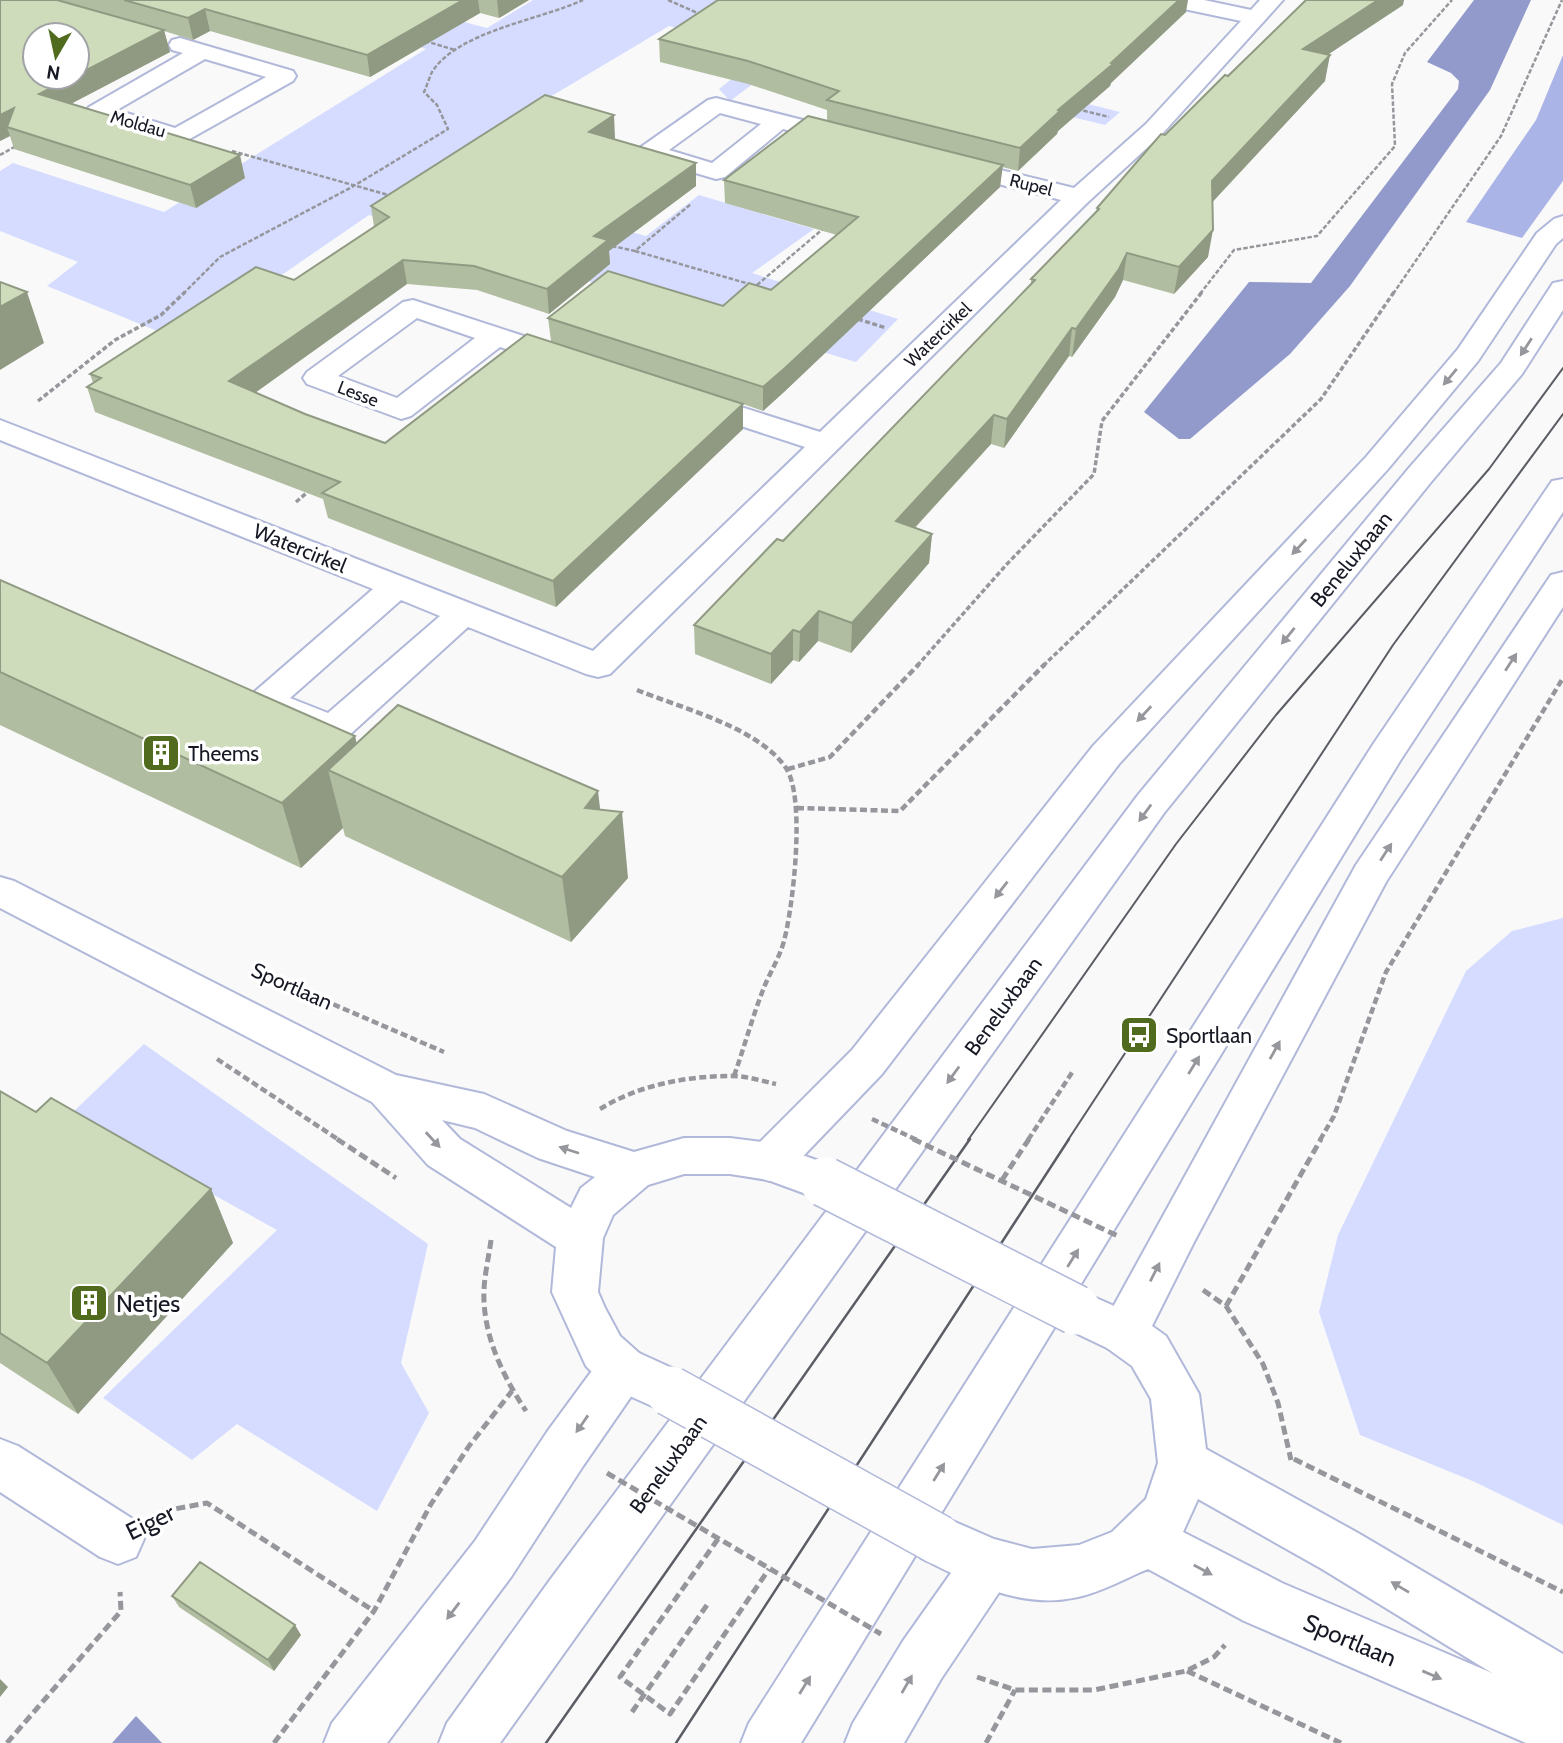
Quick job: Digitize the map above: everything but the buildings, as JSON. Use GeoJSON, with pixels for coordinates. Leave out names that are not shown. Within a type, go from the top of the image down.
{"type":"FeatureCollection","features":[{"type":"Feature","properties":{"kind":"street"},"geometry":{"type":"LineString","coordinates":[[1173,0],[1264,9]]}},
{"type":"Feature","properties":{"kind":"street","name":"Watercirkel"},"geometry":{"type":"LineString","coordinates":[[0,430],[598,666],[1079,197],[1154,129],[1264,9]]}},
{"type":"Feature","properties":{"kind":"street","name":"Moldau"},"geometry":{"type":"LineString","coordinates":[[97,112],[178,136],[285,76],[165,40]]}},
{"type":"Feature","properties":{"kind":"street","name":"Moldau"},"geometry":{"type":"LineString","coordinates":[[97,112],[204,51]]}},
{"type":"Feature","properties":{"kind":"street"},"geometry":{"type":"LineString","coordinates":[[779,121],[716,172],[650,152],[716,105],[871,144]]}},
{"type":"Feature","properties":{"kind":"street","name":"Rupel"},"geometry":{"type":"LineString","coordinates":[[923,158],[1079,197]]}},
{"type":"Feature","properties":{"kind":"street"},"geometry":{"type":"LineString","coordinates":[[769,1162],[867,1062],[1106,755],[1410,424],[1468,355],[1546,239],[1563,224]]}},
{"type":"Feature","properties":{"kind":"street","name":"Beneluxbaan"},"geometry":{"type":"LineString","coordinates":[[467,1743],[578,1587],[1151,804],[1420,475],[1512,368],[1563,289]]}},
{"type":"Feature","properties":{"kind":"street","name":"Lesse"},"geometry":{"type":"LineString","coordinates":[[496,336],[401,410],[317,378],[413,308],[589,366]]}},
{"type":"Feature","properties":{"kind":"street"},"geometry":{"type":"LineString","coordinates":[[668,392],[827,444]]}},
{"type":"Feature","properties":{"kind":"street"},"geometry":{"type":"LineString","coordinates":[[769,1743],[1387,752],[1563,488]]}},
{"type":"Feature","properties":{"kind":"street"},"geometry":{"type":"LineString","coordinates":[[1125,1333],[1178,1228],[1370,875],[1563,582]]}},
{"type":"Feature","properties":{"kind":"street"},"geometry":{"type":"LineString","coordinates":[[397,586],[265,701],[333,729],[463,612]]}},
{"type":"Feature","properties":{"kind":"street"},"geometry":{"type":"LineString","coordinates":[[0,891],[387,1090],[484,1112],[554,1145],[634,1171]]}},
{"type":"Feature","properties":{"kind":"street"},"geometry":{"type":"LineString","coordinates":[[387,1090],[444,1152],[580,1238]]}},
{"type":"Feature","properties":{"kind":"street"},"geometry":{"type":"LineString","coordinates":[[684,1156],[730,1156],[769,1162],[825,1182],[1125,1333],[1149,1351],[1175,1394],[1183,1463],[1177,1489],[1164,1517],[1130,1551],[1079,1571],[1032,1575],[988,1564],[939,1540],[670,1391],[622,1369],[603,1350],[575,1292],[580,1238],[597,1202],[634,1171],[684,1156]]}},
{"type":"Feature","properties":{"kind":"street"},"geometry":{"type":"LineString","coordinates":[[352,1743],[493,1559],[565,1449],[622,1369]]}},
{"type":"Feature","properties":{"kind":"street","name":"Eiger"},"geometry":{"type":"LineString","coordinates":[[0,1463],[118,1539]]}},
{"type":"Feature","properties":{"kind":"street"},"geometry":{"type":"LineString","coordinates":[[1183,1463],[1340,1551],[1563,1685]]}},
{"type":"Feature","properties":{"kind":"street","name":"Sportlaan"},"geometry":{"type":"LineString","coordinates":[[1142,1538],[1263,1602],[1563,1731]]}},
{"type":"Feature","properties":{"kind":"street"},"geometry":{"type":"LineString","coordinates":[[873,1743],[922,1660],[988,1564]]}},
{"type":"Feature","properties":{"kind":"path"},"geometry":{"type":"LineString","coordinates":[[0,430],[116,340],[161,315],[220,257],[352,187],[448,129],[437,105],[424,92],[427,79],[439,60],[455,50],[514,25],[566,10],[583,0]]}},
{"type":"Feature","properties":{"kind":"path"},"geometry":{"type":"LineString","coordinates":[[668,0],[708,17]]}},
{"type":"Feature","properties":{"kind":"path"},"geometry":{"type":"LineString","coordinates":[[788,769],[830,757],[898,688],[1007,564],[1094,474],[1102,421],[1234,250],[1317,236],[1395,146],[1392,84],[1405,53],[1452,0]]}},
{"type":"Feature","properties":{"kind":"path"},"geometry":{"type":"LineString","coordinates":[[797,808],[900,811],[1079,630],[1321,399],[1501,136],[1562,0]]}},
{"type":"Feature","properties":{"kind":"path"},"geometry":{"type":"LineString","coordinates":[[415,38],[455,50]]}},
{"type":"Feature","properties":{"kind":"path"},"geometry":{"type":"LineString","coordinates":[[0,155],[84,109],[97,112]]}},
{"type":"Feature","properties":{"kind":"path"},"geometry":{"type":"LineString","coordinates":[[1077,109],[1154,129]]}},
{"type":"Feature","properties":{"kind":"path"},"geometry":{"type":"LineString","coordinates":[[178,136],[352,187],[402,198]]}},
{"type":"Feature","properties":{"kind":"path"},"geometry":{"type":"LineString","coordinates":[[635,251],[710,189],[716,172]]}},
{"type":"Feature","properties":{"kind":"path"},"geometry":{"type":"LineString","coordinates":[[757,285],[829,224]]}},
{"type":"Feature","properties":{"kind":"path"},"geometry":{"type":"LineString","coordinates":[[609,245],[782,293]]}},
{"type":"Feature","properties":{"kind":"path"},"geometry":{"type":"LineString","coordinates":[[856,318],[930,342]]}},
{"type":"Feature","properties":{"kind":"path"},"geometry":{"type":"LineString","coordinates":[[261,532],[311,489]]}},
{"type":"Feature","properties":{"kind":"path"},"geometry":{"type":"LineString","coordinates":[[590,1115],[623,1095],[662,1083],[734,1076],[783,941],[792,880],[797,808],[795,785],[788,769],[758,740],[629,687],[598,666]]}},
{"type":"Feature","properties":{"kind":"path"},"geometry":{"type":"LineString","coordinates":[[1226,1306],[1334,1116],[1385,972],[1563,678]]}},
{"type":"Feature","properties":{"kind":"path","name":"Sportlaan"},"geometry":{"type":"LineString","coordinates":[[301,990],[452,1055]]}},
{"type":"Feature","properties":{"kind":"path"},"geometry":{"type":"LineString","coordinates":[[208,1053],[399,1180]]}},
{"type":"Feature","properties":{"kind":"path"},"geometry":{"type":"LineString","coordinates":[[1002,1180],[1073,1071]]}},
{"type":"Feature","properties":{"kind":"path"},"geometry":{"type":"LineString","coordinates":[[872,1119],[1120,1237]]}},
{"type":"Feature","properties":{"kind":"path"},"geometry":{"type":"LineString","coordinates":[[274,1743],[374,1611],[431,1504],[469,1446],[512,1391],[491,1343],[484,1291],[492,1238],[480,1231]]}},
{"type":"Feature","properties":{"kind":"path"},"geometry":{"type":"LineString","coordinates":[[1292,1458],[1563,1592]]}},
{"type":"Feature","properties":{"kind":"path"},"geometry":{"type":"LineString","coordinates":[[607,1474],[881,1634]]}},
{"type":"Feature","properties":{"kind":"path","name":"Eiger"},"geometry":{"type":"LineString","coordinates":[[118,1539],[167,1508],[207,1503],[374,1611]]}},
{"type":"Feature","properties":{"kind":"path"},"geometry":{"type":"LineString","coordinates":[[7,1743],[121,1611],[118,1539]]}},
{"type":"Feature","properties":{"kind":"path"},"geometry":{"type":"LineString","coordinates":[[718,1539],[620,1677],[670,1714],[769,1569]]}},
{"type":"Feature","properties":{"kind":"path"},"geometry":{"type":"LineString","coordinates":[[632,1712],[707,1605]]}},
{"type":"Feature","properties":{"kind":"path"},"geometry":{"type":"LineString","coordinates":[[1186,1671],[1341,1743]]}},
{"type":"Feature","properties":{"kind":"path"},"geometry":{"type":"LineString","coordinates":[[986,1743],[1014,1690]]}},
{"type":"Feature","properties":{"kind":"shaded area"},"geometry":{"type":"Polygon","coordinates":[[[271,0],[381,0],[487,28],[533,0],[719,0],[1001,82],[1120,112],[1105,125],[798,50],[730,101],[719,89],[767,51],[669,26],[421,174],[646,236],[699,195],[814,229],[752,273],[898,319],[856,362],[369,215],[184,342],[47,286],[78,262],[0,231],[0,171],[13,163],[164,212],[426,49],[271,0]]]}},
{"type":"Feature","properties":{"kind":"shaded area"},"geometry":{"type":"Polygon","coordinates":[[[1474,0],[1531,0],[1490,90],[1350,286],[1290,354],[1190,439],[1179,439],[1144,412],[1249,282],[1311,283],[1458,89],[1459,81],[1451,73],[1427,62],[1474,0]]]}},
{"type":"Feature","properties":{"kind":"shaded area"},"geometry":{"type":"Polygon","coordinates":[[[1563,55],[1563,181],[1522,238],[1466,222],[1536,120],[1563,55]]]}},
{"type":"Feature","properties":{"kind":"shaded area"},"geometry":{"type":"Polygon","coordinates":[[[1563,918],[1563,1525],[1475,1482],[1360,1435],[1319,1312],[1338,1235],[1466,971],[1512,931],[1563,918]]]}},
{"type":"Feature","properties":{"kind":"shaded area"},"geometry":{"type":"Polygon","coordinates":[[[144,1044],[428,1244],[401,1363],[429,1413],[377,1511],[237,1424],[192,1460],[103,1398],[277,1230],[70,1115],[144,1044]]]}},
{"type":"Feature","properties":{"kind":"shaded area"},"geometry":{"type":"Polygon","coordinates":[[[136,1716],[162,1743],[112,1743],[136,1716]]]}},
{"type":"Feature","properties":{"kind":"tram line"},"geometry":{"type":"LineString","coordinates":[[968,1140],[1176,844],[1276,715],[1489,469],[1563,368]]}},
{"type":"Feature","properties":{"kind":"tram line"},"geometry":{"type":"LineString","coordinates":[[1068,1140],[1393,645],[1563,414]]}},
{"type":"Feature","properties":{"kind":"tram line"},"geometry":{"type":"LineString","coordinates":[[546,1743],[970,1139]]}},
{"type":"Feature","properties":{"kind":"tram line"},"geometry":{"type":"LineString","coordinates":[[676,1743],[1069,1139]]}},
{"type":"Feature","properties":{"kind":"place","name":"Theems"},"geometry":{"type":"Point","coordinates":[161,753]}},
{"type":"Feature","properties":{"kind":"place","name":"Sportlaan"},"geometry":{"type":"Point","coordinates":[1139,1035]}},
{"type":"Feature","properties":{"kind":"place","name":"Netjes"},"geometry":{"type":"Point","coordinates":[89,1303]}}]}
